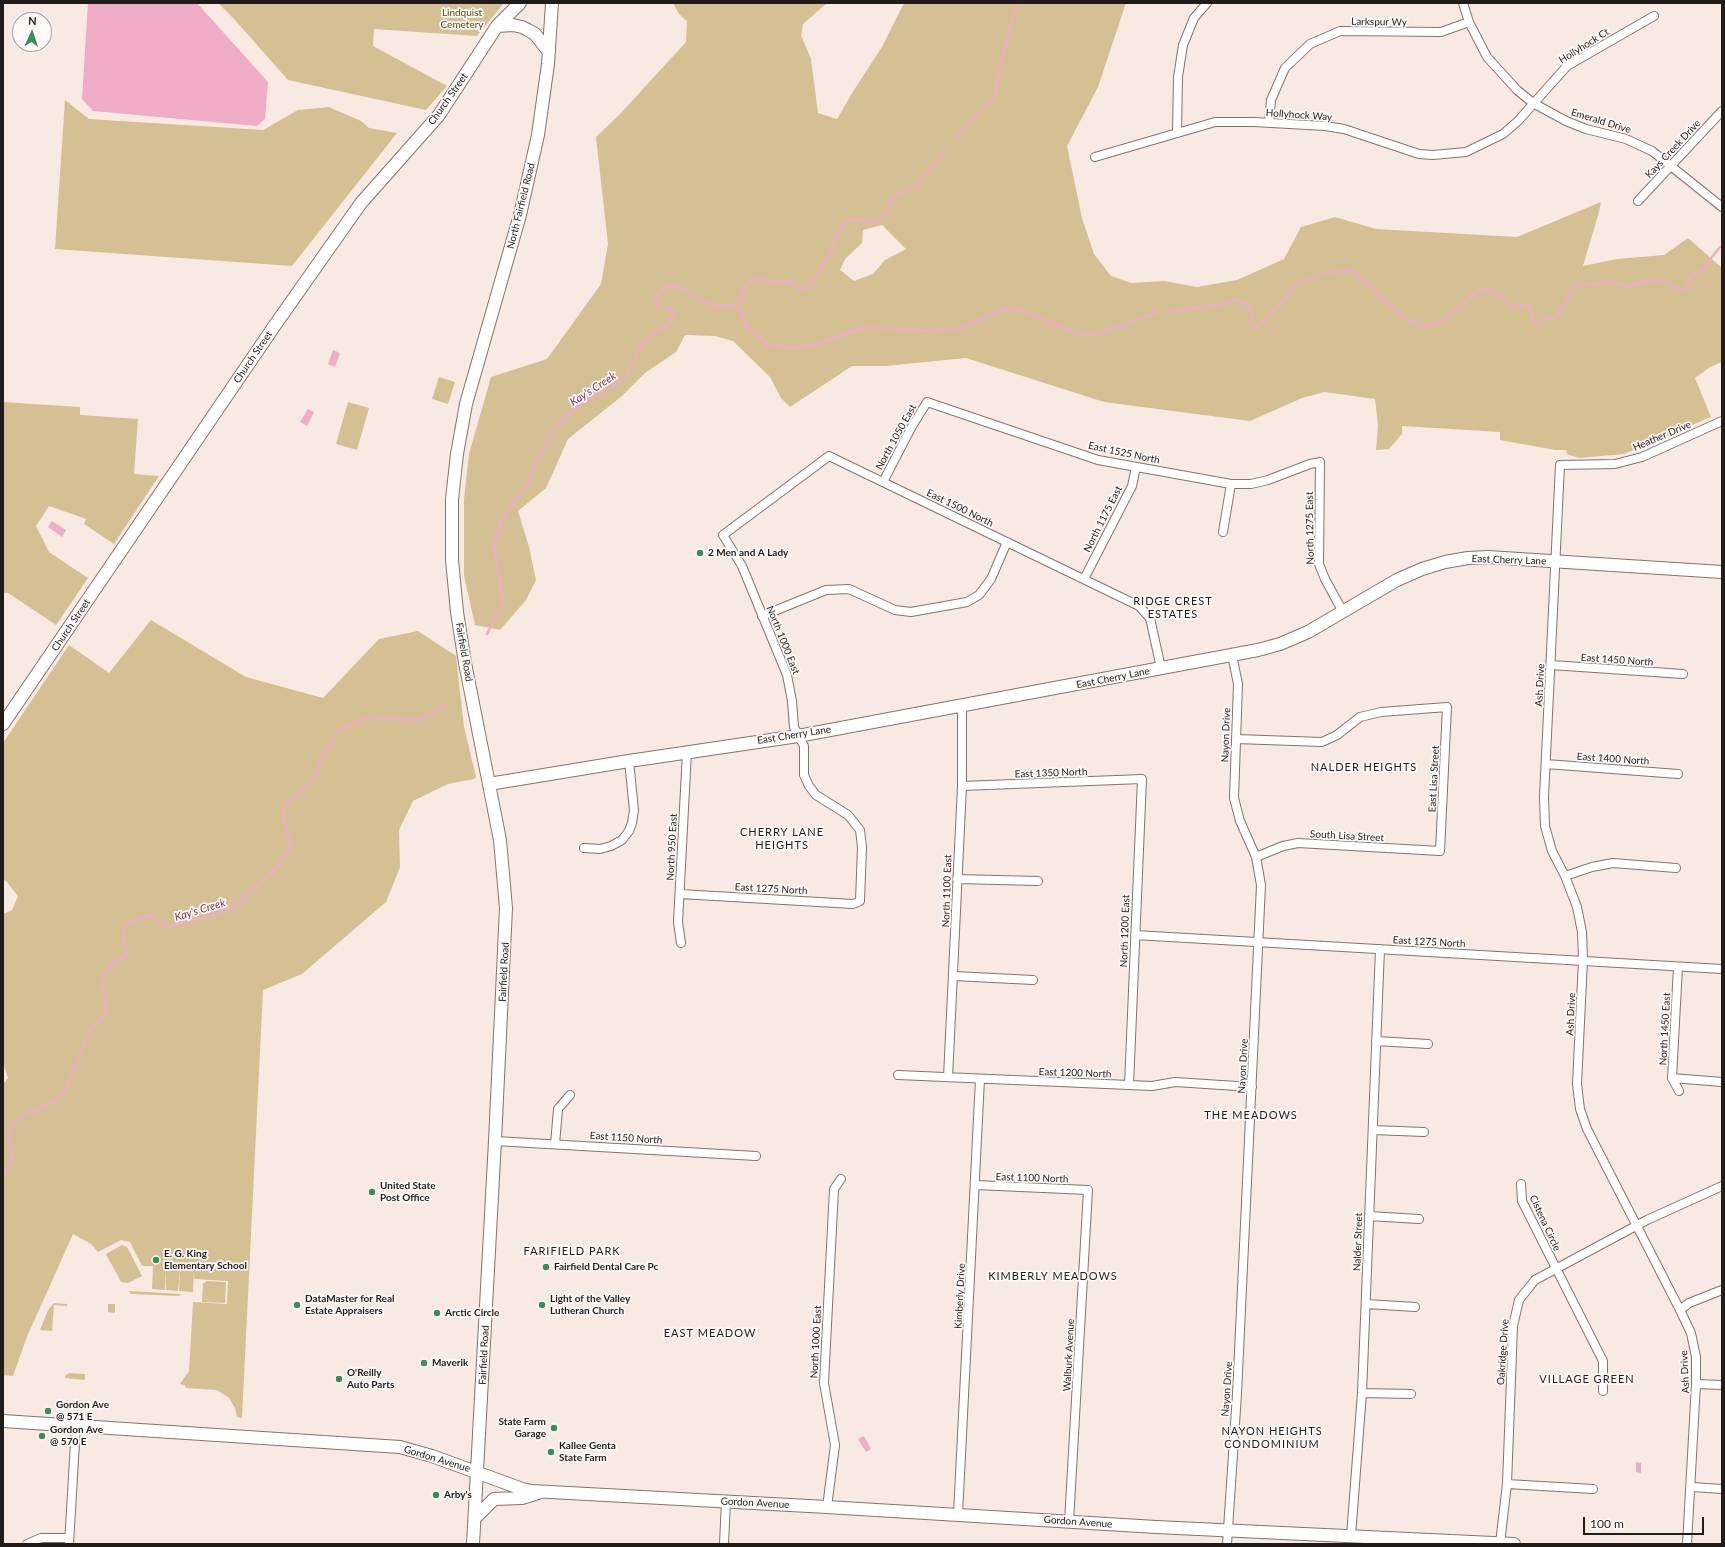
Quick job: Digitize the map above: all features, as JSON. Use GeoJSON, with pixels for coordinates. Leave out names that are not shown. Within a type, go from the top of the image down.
{"type":"FeatureCollection","features":[{"type":"Feature","properties":{"kind":"main road","name":"Church Street"},"geometry":{"type":"LineString","coordinates":[[3,724],[270,332],[361,203],[439,115],[497,26],[520,3]]}},
{"type":"Feature","properties":{"kind":"main road","name":"North Fairfield Road"},"geometry":{"type":"LineString","coordinates":[[466,404],[520,215],[538,135],[549,52],[552,3]]}},
{"type":"Feature","properties":{"kind":"main road"},"geometry":{"type":"LineString","coordinates":[[497,26],[513,25],[528,30],[535,34],[549,52]]}},
{"type":"Feature","properties":{"kind":"main road","name":"Fairfield Road"},"geometry":{"type":"LineString","coordinates":[[466,404],[456,454],[452,499],[452,560],[457,612],[465,663],[501,851],[506,908],[473,1544]]}},
{"type":"Feature","properties":{"kind":"main road","name":"East Cherry Lane"},"geometry":{"type":"LineString","coordinates":[[489,784],[629,761],[798,736],[1232,655],[1280,644],[1308,632],[1397,580],[1422,569],[1445,562],[1468,558],[1555,561],[1722,572]]}},
{"type":"Feature","properties":{"kind":"main road","name":"Gordon Avenue"},"geometry":{"type":"LineString","coordinates":[[3,1421],[400,1447],[477,1471],[525,1490],[543,1492],[958,1514],[1069,1522],[1462,1543],[1514,1544]]}},
{"type":"Feature","properties":{"kind":"main road"},"geometry":{"type":"LineString","coordinates":[[475,1518],[494,1499],[522,1498],[543,1492]]}},
{"type":"Feature","properties":{"kind":"street"},"geometry":{"type":"LineString","coordinates":[[1177,133],[1178,77],[1183,45],[1194,18],[1207,3]]}},
{"type":"Feature","properties":{"kind":"street","name":"Emerald Drive"},"geometry":{"type":"LineString","coordinates":[[1463,3],[1469,22],[1487,57],[1516,90],[1533,103],[1566,122],[1586,129],[1626,139],[1652,151],[1722,206]]}},
{"type":"Feature","properties":{"kind":"street","name":"Hollyhock Ct"},"geometry":{"type":"LineString","coordinates":[[1533,103],[1567,66],[1654,16]]}},
{"type":"Feature","properties":{"kind":"street","name":"Larkspur Wy"},"geometry":{"type":"LineString","coordinates":[[1269,122],[1271,100],[1285,68],[1310,44],[1340,31],[1441,32],[1469,22]]}},
{"type":"Feature","properties":{"kind":"street","name":"Hollyhock Way"},"geometry":{"type":"LineString","coordinates":[[1095,157],[1215,122],[1269,122],[1332,127],[1366,136],[1418,154],[1450,154],[1466,152],[1504,134],[1518,121],[1533,103]]}},
{"type":"Feature","properties":{"kind":"street","name":"Kays Creek Drive"},"geometry":{"type":"LineString","coordinates":[[1638,201],[1722,111]]}},
{"type":"Feature","properties":{"kind":"street","name":"East 1525 North"},"geometry":{"type":"LineString","coordinates":[[927,402],[1098,460],[1231,484],[1251,484],[1268,480],[1310,464],[1320,462]]}},
{"type":"Feature","properties":{"kind":"street","name":"North 1050 East"},"geometry":{"type":"LineString","coordinates":[[883,482],[911,428],[927,402]]}},
{"type":"Feature","properties":{"kind":"street","name":"Heather Drive"},"geometry":{"type":"LineString","coordinates":[[1560,465],[1615,464],[1642,457],[1722,421]]}},
{"type":"Feature","properties":{"kind":"street","name":"East 1500 North"},"geometry":{"type":"LineString","coordinates":[[723,534],[829,456],[1139,606],[1150,618],[1161,668]]}},
{"type":"Feature","properties":{"kind":"street","name":"North 1275 East"},"geometry":{"type":"LineString","coordinates":[[1320,462],[1319,564],[1325,579],[1343,612]]}},
{"type":"Feature","properties":{"kind":"street","name":"Ash Drive"},"geometry":{"type":"LineString","coordinates":[[1560,465],[1544,797],[1545,826],[1552,851],[1565,876],[1577,907],[1582,932],[1584,960],[1577,1084],[1580,1109],[1587,1129],[1680,1310],[1690,1333],[1695,1351],[1696,1384],[1692,1487],[1687,1544]]}},
{"type":"Feature","properties":{"kind":"street","name":"North 1175 East"},"geometry":{"type":"LineString","coordinates":[[1084,579],[1132,486],[1136,467]]}},
{"type":"Feature","properties":{"kind":"street"},"geometry":{"type":"LineString","coordinates":[[1223,532],[1231,484]]}},
{"type":"Feature","properties":{"kind":"street","name":"North 1000 East"},"geometry":{"type":"LineString","coordinates":[[723,534],[742,566],[787,675],[792,701],[794,727],[804,746],[804,776],[816,795],[848,815],[860,830],[862,847],[860,901]]}},
{"type":"Feature","properties":{"kind":"street"},"geometry":{"type":"LineString","coordinates":[[762,616],[826,590],[849,589],[895,610],[911,612],[967,602],[979,595],[991,579],[1007,542]]}},
{"type":"Feature","properties":{"kind":"street","name":"Nayon Drive"},"geometry":{"type":"LineString","coordinates":[[1227,1544],[1238,1386],[1261,885],[1256,857],[1240,821],[1234,798],[1238,684],[1232,655]]}},
{"type":"Feature","properties":{"kind":"street","name":"East 1450 North"},"geometry":{"type":"LineString","coordinates":[[1550,665],[1683,674]]}},
{"type":"Feature","properties":{"kind":"street","name":"North 1100 East"},"geometry":{"type":"LineString","coordinates":[[948,1077],[962,786],[962,706]]}},
{"type":"Feature","properties":{"kind":"street","name":"East Lisa Street"},"geometry":{"type":"LineString","coordinates":[[1236,739],[1322,742],[1337,735],[1360,716],[1381,712],[1447,707],[1440,851]]}},
{"type":"Feature","properties":{"kind":"street","name":"North 950 East"},"geometry":{"type":"LineString","coordinates":[[681,943],[678,922],[687,752]]}},
{"type":"Feature","properties":{"kind":"street"},"geometry":{"type":"LineString","coordinates":[[584,848],[600,850],[611,846],[622,840],[629,831],[634,810],[629,761]]}},
{"type":"Feature","properties":{"kind":"street","name":"East 1400 North"},"geometry":{"type":"LineString","coordinates":[[1546,764],[1678,774]]}},
{"type":"Feature","properties":{"kind":"street","name":"East 1350 North"},"geometry":{"type":"LineString","coordinates":[[962,786],[1142,779]]}},
{"type":"Feature","properties":{"kind":"street","name":"North 1200 East"},"geometry":{"type":"LineString","coordinates":[[1129,1085],[1142,779]]}},
{"type":"Feature","properties":{"kind":"street","name":"South Lisa Street"},"geometry":{"type":"LineString","coordinates":[[1256,857],[1283,846],[1298,843],[1440,851]]}},
{"type":"Feature","properties":{"kind":"street"},"geometry":{"type":"LineString","coordinates":[[1565,876],[1592,867],[1613,863],[1676,868]]}},
{"type":"Feature","properties":{"kind":"street"},"geometry":{"type":"LineString","coordinates":[[957,879],[1038,881]]}},
{"type":"Feature","properties":{"kind":"street","name":"East 1275 North"},"geometry":{"type":"LineString","coordinates":[[680,894],[853,904],[860,901]]}},
{"type":"Feature","properties":{"kind":"street","name":"East 1275 North"},"geometry":{"type":"LineString","coordinates":[[1135,935],[1722,969]]}},
{"type":"Feature","properties":{"kind":"street","name":"Nalder Street"},"geometry":{"type":"LineString","coordinates":[[1351,1536],[1362,1393],[1380,949]]}},
{"type":"Feature","properties":{"kind":"street","name":"North 1450 East"},"geometry":{"type":"LineString","coordinates":[[1678,966],[1672,1078],[1679,1091]]}},
{"type":"Feature","properties":{"kind":"street"},"geometry":{"type":"LineString","coordinates":[[954,976],[1033,980]]}},
{"type":"Feature","properties":{"kind":"street"},"geometry":{"type":"LineString","coordinates":[[1376,1041],[1428,1044]]}},
{"type":"Feature","properties":{"kind":"street","name":"East 1200 North"},"geometry":{"type":"LineString","coordinates":[[898,1075],[1152,1086],[1175,1082],[1252,1087]]}},
{"type":"Feature","properties":{"kind":"street","name":"Kimberly Drive"},"geometry":{"type":"LineString","coordinates":[[958,1514],[976,1185],[980,1078]]}},
{"type":"Feature","properties":{"kind":"street"},"geometry":{"type":"LineString","coordinates":[[1672,1078],[1722,1082]]}},
{"type":"Feature","properties":{"kind":"street"},"geometry":{"type":"LineString","coordinates":[[555,1144],[558,1109],[570,1095]]}},
{"type":"Feature","properties":{"kind":"street"},"geometry":{"type":"LineString","coordinates":[[1373,1130],[1424,1132]]}},
{"type":"Feature","properties":{"kind":"street","name":"East 1150 North"},"geometry":{"type":"LineString","coordinates":[[495,1141],[756,1156]]}},
{"type":"Feature","properties":{"kind":"street","name":"North 1000 East"},"geometry":{"type":"LineString","coordinates":[[827,1507],[834,1445],[824,1383],[834,1189],[841,1179]]}},
{"type":"Feature","properties":{"kind":"street","name":"Cistena Circle"},"geometry":{"type":"LineString","coordinates":[[1521,1184],[1522,1201],[1603,1361],[1603,1391]]}},
{"type":"Feature","properties":{"kind":"street","name":"East 1100 North"},"geometry":{"type":"LineString","coordinates":[[976,1185],[1088,1190]]}},
{"type":"Feature","properties":{"kind":"street","name":"Oakridge Drive"},"geometry":{"type":"LineString","coordinates":[[1500,1543],[1507,1484],[1513,1326],[1519,1300],[1534,1280],[1637,1226],[1722,1186]]}},
{"type":"Feature","properties":{"kind":"street","name":"Walburk Avenue"},"geometry":{"type":"LineString","coordinates":[[1069,1522],[1088,1190]]}},
{"type":"Feature","properties":{"kind":"street"},"geometry":{"type":"LineString","coordinates":[[1369,1216],[1419,1220]]}},
{"type":"Feature","properties":{"kind":"street"},"geometry":{"type":"LineString","coordinates":[[1680,1310],[1689,1303],[1722,1290]]}},
{"type":"Feature","properties":{"kind":"street"},"geometry":{"type":"LineString","coordinates":[[1366,1304],[1415,1307]]}},
{"type":"Feature","properties":{"kind":"street"},"geometry":{"type":"LineString","coordinates":[[1696,1384],[1722,1385]]}},
{"type":"Feature","properties":{"kind":"street"},"geometry":{"type":"LineString","coordinates":[[1362,1393],[1411,1394]]}},
{"type":"Feature","properties":{"kind":"street"},"geometry":{"type":"LineString","coordinates":[[27,1544],[41,1538],[69,1541],[76,1426]]}},
{"type":"Feature","properties":{"kind":"street"},"geometry":{"type":"LineString","coordinates":[[1507,1484],[1593,1489]]}},
{"type":"Feature","properties":{"kind":"street"},"geometry":{"type":"LineString","coordinates":[[1692,1487],[1722,1489]]}},
{"type":"Feature","properties":{"kind":"street"},"geometry":{"type":"LineString","coordinates":[[724,1544],[726,1501]]}},
{"type":"Feature","properties":{"kind":"green space","name":"Lindquist Cemetery"},"geometry":{"type":"Polygon","coordinates":[[[218,3],[504,3],[477,36],[374,29],[373,46],[447,86],[426,110],[288,80],[218,3]]]}},
{"type":"Feature","properties":{"kind":"green space"},"geometry":{"type":"Polygon","coordinates":[[[673,3],[827,3],[803,24],[801,35],[811,59],[818,113],[837,119],[882,47],[904,3],[1126,3],[1098,87],[1067,146],[1082,218],[1094,254],[1111,276],[1131,283],[1164,281],[1197,287],[1237,280],[1284,259],[1301,227],[1335,217],[1376,229],[1517,237],[1601,202],[1583,266],[1617,259],[1664,255],[1688,238],[1722,268],[1722,362],[1710,367],[1695,378],[1711,417],[1624,454],[1579,458],[1567,454],[1566,450],[1555,450],[1500,440],[1500,432],[1402,426],[1402,434],[1389,449],[1376,450],[1378,425],[1375,399],[1324,392],[1302,398],[1250,421],[1104,402],[966,358],[886,366],[852,366],[790,407],[781,398],[770,377],[733,341],[715,336],[685,335],[676,352],[645,373],[622,396],[568,439],[546,488],[518,511],[529,547],[536,580],[526,600],[500,630],[475,625],[464,576],[464,499],[469,454],[491,377],[547,359],[601,284],[608,244],[596,137],[620,114],[686,42],[687,21],[679,14],[673,3]],[[882,225],[863,230],[862,243],[845,259],[840,270],[854,281],[873,274],[885,260],[906,249],[882,225]]]}},
{"type":"Feature","properties":{"kind":"green space"},"geometry":{"type":"Polygon","coordinates":[[[65,100],[89,119],[263,130],[298,110],[329,107],[361,121],[369,128],[397,133],[292,266],[55,249],[65,100]]]}},
{"type":"Feature","properties":{"kind":"green space"},"geometry":{"type":"Polygon","coordinates":[[[439,377],[455,382],[448,404],[432,399],[439,377]]]}},
{"type":"Feature","properties":{"kind":"green space"},"geometry":{"type":"Polygon","coordinates":[[[3,402],[80,407],[80,415],[138,419],[134,474],[159,476],[114,544],[84,524],[86,519],[49,506],[36,526],[49,552],[88,578],[56,625],[8,593],[3,593],[3,402]]]}},
{"type":"Feature","properties":{"kind":"green space"},"geometry":{"type":"Polygon","coordinates":[[[348,402],[369,408],[357,450],[336,444],[348,402]]]}},
{"type":"Feature","properties":{"kind":"green space"},"geometry":{"type":"Polygon","coordinates":[[[151,620],[246,677],[323,698],[379,639],[418,631],[456,656],[464,727],[476,777],[474,779],[448,784],[413,801],[399,830],[400,867],[386,902],[302,974],[263,990],[242,1418],[237,1417],[235,1408],[229,1398],[217,1390],[186,1388],[185,1385],[180,1384],[189,1371],[193,1302],[227,1304],[228,1281],[194,1279],[194,1269],[193,1292],[179,1291],[180,1268],[178,1291],[166,1290],[166,1267],[165,1290],[152,1289],[153,1266],[142,1266],[130,1242],[121,1240],[98,1252],[91,1244],[73,1234],[26,1339],[13,1376],[3,1375],[3,1084],[8,1078],[3,1063],[3,914],[12,910],[18,896],[6,881],[3,880],[3,743],[69,645],[109,673],[151,620]]]}},
{"type":"Feature","properties":{"kind":"green space"},"geometry":{"type":"Polygon","coordinates":[[[122,1245],[127,1247],[142,1276],[128,1283],[121,1282],[106,1254],[122,1245]]]}},
{"type":"Feature","properties":{"kind":"green space"},"geometry":{"type":"Polygon","coordinates":[[[206,1281],[226,1282],[225,1303],[202,1302],[203,1283],[206,1281]]]}},
{"type":"Feature","properties":{"kind":"green space"},"geometry":{"type":"Polygon","coordinates":[[[129,1291],[181,1294],[179,1296],[131,1294],[129,1291]]]}},
{"type":"Feature","properties":{"kind":"green space"},"geometry":{"type":"Polygon","coordinates":[[[54,1303],[67,1304],[67,1306],[54,1305],[52,1331],[40,1330],[48,1310],[54,1303]]]}},
{"type":"Feature","properties":{"kind":"green space"},"geometry":{"type":"Polygon","coordinates":[[[108,1304],[115,1304],[115,1313],[108,1312],[108,1304]]]}},
{"type":"Feature","properties":{"kind":"green space"},"geometry":{"type":"Polygon","coordinates":[[[69,1373],[85,1374],[85,1380],[65,1378],[65,1376],[69,1373]]]}},
{"type":"Feature","properties":{"kind":"shaded area"},"geometry":{"type":"Polygon","coordinates":[[[88,3],[197,3],[268,82],[265,119],[257,126],[93,111],[82,99],[88,3]]]}},
{"type":"Feature","properties":{"kind":"shaded area"},"geometry":{"type":"Polygon","coordinates":[[[333,350],[340,353],[335,367],[328,364],[333,350]]]}},
{"type":"Feature","properties":{"kind":"shaded area"},"geometry":{"type":"Polygon","coordinates":[[[308,409],[314,412],[307,426],[300,422],[308,409]]]}},
{"type":"Feature","properties":{"kind":"shaded area"},"geometry":{"type":"Polygon","coordinates":[[[52,521],[66,530],[62,537],[48,527],[52,521]]]}},
{"type":"Feature","properties":{"kind":"shaded area"},"geometry":{"type":"Polygon","coordinates":[[[864,1436],[871,1449],[866,1452],[858,1439],[864,1436]]]}},
{"type":"Feature","properties":{"kind":"shaded area"},"geometry":{"type":"Polygon","coordinates":[[[1636,1462],[1641,1463],[1641,1473],[1636,1472],[1636,1462]]]}},
{"type":"Feature","properties":{"kind":"waterway"},"geometry":{"type":"LineString","coordinates":[[958,135],[995,96],[1001,62],[1014,14],[1019,3]]}},
{"type":"Feature","properties":{"kind":"waterway"},"geometry":{"type":"LineString","coordinates":[[733,305],[739,301],[744,289],[750,281],[761,278],[774,283],[790,281],[799,289],[808,288],[828,259],[840,229],[847,221],[859,219],[875,222],[884,216],[893,198],[916,185],[945,153]]}},
{"type":"Feature","properties":{"kind":"waterway"},"geometry":{"type":"LineString","coordinates":[[1167,312],[1226,304],[1235,299],[1246,303],[1252,311],[1251,323],[1257,328],[1267,319],[1294,287],[1321,273],[1353,271],[1405,319],[1422,326],[1442,322],[1477,291],[1488,289],[1500,295],[1513,307],[1520,307],[1528,304],[1535,323],[1540,325],[1546,318],[1554,317],[1559,314],[1574,287],[1582,285],[1609,282],[1630,286],[1660,280],[1682,290],[1685,289],[1693,273],[1700,272],[1720,247]]}},
{"type":"Feature","properties":{"kind":"waterway","name":"Kay's Creek"},"geometry":{"type":"LineString","coordinates":[[487,634],[503,602],[494,546],[502,521],[516,498],[528,485],[532,471],[557,425],[580,404],[614,386],[626,376],[641,345],[657,331],[670,323],[674,313],[669,308],[658,307],[655,302],[659,291],[666,286],[677,286],[700,301],[716,306],[733,306],[739,309],[749,330],[770,345],[793,348],[814,345],[866,327],[926,331],[961,328],[1000,310],[1018,309],[1078,334],[1101,333],[1158,312]]}},
{"type":"Feature","properties":{"kind":"waterway","name":"Kay's Creek"},"geometry":{"type":"LineString","coordinates":[[3,1176],[13,1159],[8,1135],[14,1123],[26,1114],[55,1101],[65,1091],[92,1026],[103,1019],[107,1010],[102,987],[103,974],[117,960],[127,956],[123,935],[129,923],[151,915],[158,923],[170,927],[230,910],[276,869],[291,846],[283,816],[283,806],[303,790],[317,773],[321,758],[339,730],[369,717],[420,720],[446,705]]}},
{"type":"Feature","properties":{"kind":"place","name":"2 Men and A Lady"},"geometry":{"type":"Point","coordinates":[700,553]}},
{"type":"Feature","properties":{"kind":"place","name":"United State Post Office"},"geometry":{"type":"Point","coordinates":[372,1192]}},
{"type":"Feature","properties":{"kind":"place","name":"E. G. King Elementary School"},"geometry":{"type":"Point","coordinates":[156,1260]}},
{"type":"Feature","properties":{"kind":"place","name":"Fairfield Dental Care Pc"},"geometry":{"type":"Point","coordinates":[546,1267]}},
{"type":"Feature","properties":{"kind":"place","name":"DataMaster for Real Estate Appraisers"},"geometry":{"type":"Point","coordinates":[297,1305]}},
{"type":"Feature","properties":{"kind":"place","name":"Light of the Valley Lutheran Church"},"geometry":{"type":"Point","coordinates":[542,1305]}},
{"type":"Feature","properties":{"kind":"place","name":"Arctic Circle"},"geometry":{"type":"Point","coordinates":[437,1313]}},
{"type":"Feature","properties":{"kind":"place","name":"Maverik"},"geometry":{"type":"Point","coordinates":[424,1363]}},
{"type":"Feature","properties":{"kind":"place","name":"O'Reilly Auto Parts"},"geometry":{"type":"Point","coordinates":[339,1379]}},
{"type":"Feature","properties":{"kind":"place","name":"Gordon Ave @ 571 E"},"geometry":{"type":"Point","coordinates":[48,1411]}},
{"type":"Feature","properties":{"kind":"place","name":"State Farm Garage"},"geometry":{"type":"Point","coordinates":[554,1428]}},
{"type":"Feature","properties":{"kind":"place","name":"Gordon Ave @ 570 E"},"geometry":{"type":"Point","coordinates":[42,1436]}},
{"type":"Feature","properties":{"kind":"place","name":"Kallee Genta State Farm"},"geometry":{"type":"Point","coordinates":[551,1452]}},
{"type":"Feature","properties":{"kind":"place","name":"Arby's"},"geometry":{"type":"Point","coordinates":[436,1495]}},
{"type":"Feature","properties":{"kind":"district","name":"RIDGE CREST ESTATES"},"geometry":{"type":"Point","coordinates":[1173,607]}},
{"type":"Feature","properties":{"kind":"district","name":"NALDER HEIGHTS"},"geometry":{"type":"Point","coordinates":[1364,767]}},
{"type":"Feature","properties":{"kind":"district","name":"CHERRY LANE HEIGHTS"},"geometry":{"type":"Point","coordinates":[782,838]}},
{"type":"Feature","properties":{"kind":"district","name":"THE MEADOWS"},"geometry":{"type":"Point","coordinates":[1251,1115]}},
{"type":"Feature","properties":{"kind":"district","name":"FARIFIELD PARK"},"geometry":{"type":"Point","coordinates":[572,1251]}},
{"type":"Feature","properties":{"kind":"district","name":"KIMBERLY MEADOWS"},"geometry":{"type":"Point","coordinates":[1053,1276]}},
{"type":"Feature","properties":{"kind":"district","name":"EAST MEADOW"},"geometry":{"type":"Point","coordinates":[710,1333]}},
{"type":"Feature","properties":{"kind":"district","name":"VILLAGE GREEN"},"geometry":{"type":"Point","coordinates":[1587,1379]}},
{"type":"Feature","properties":{"kind":"district","name":"NAYON HEIGHTS CONDOMINIUM"},"geometry":{"type":"Point","coordinates":[1272,1437]}}]}
